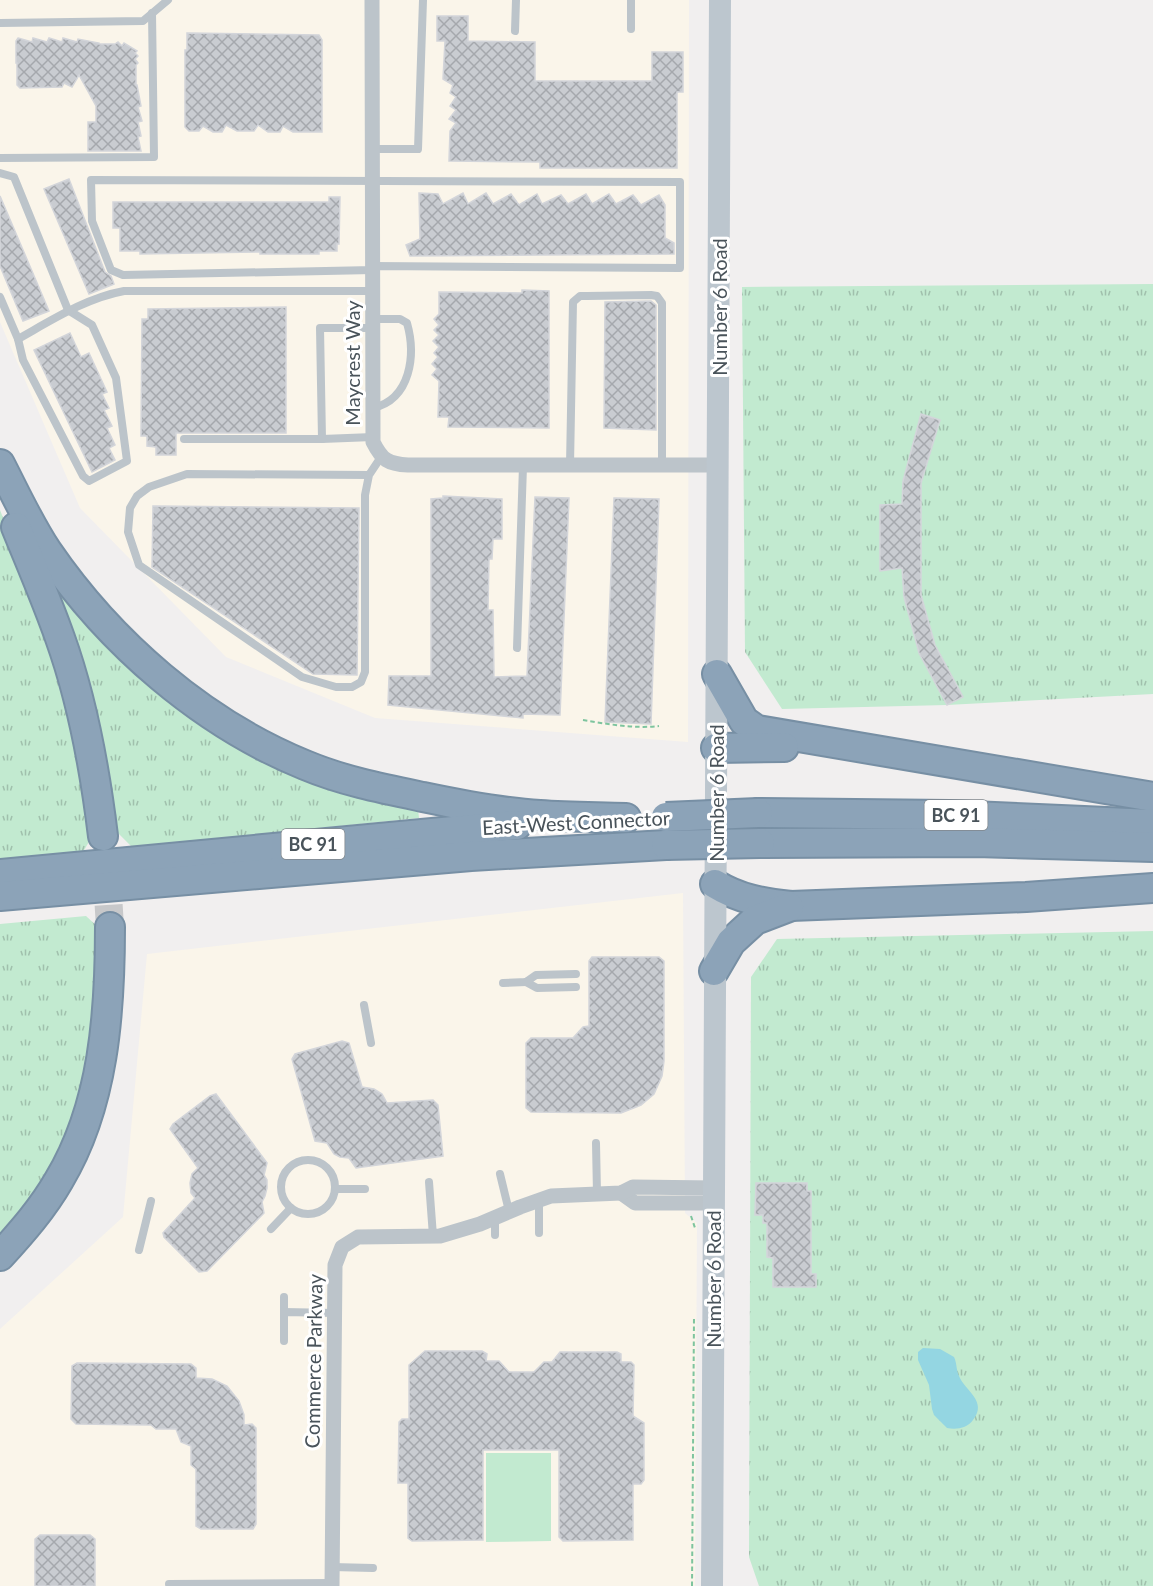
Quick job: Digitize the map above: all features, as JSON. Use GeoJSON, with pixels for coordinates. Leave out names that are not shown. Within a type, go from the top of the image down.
{"type":"FeatureCollection","features":[{"type":"Feature","properties":{"kind":"highway"},"geometry":{"type":"LineString","coordinates":[[0,464],[47,550],[80,594],[124,644],[183,693],[241,734],[306,766],[377,788],[463,806],[537,815],[626,818]]}},
{"type":"Feature","properties":{"kind":"highway"},"geometry":{"type":"LineString","coordinates":[[0,488],[39,583],[66,658],[86,736],[103,836]]}},
{"type":"Feature","properties":{"kind":"highway"},"geometry":{"type":"LineString","coordinates":[[717,674],[744,721],[757,730],[1153,797]]}},
{"type":"Feature","properties":{"kind":"highway"},"geometry":{"type":"LineString","coordinates":[[716,748],[843,746]]}},
{"type":"Feature","properties":{"kind":"highway","name":"East-West Connector"},"geometry":{"type":"LineString","coordinates":[[0,874],[479,828],[626,818],[758,813],[948,815],[1153,824]]}},
{"type":"Feature","properties":{"kind":"highway","name":"East-West Connector"},"geometry":{"type":"LineString","coordinates":[[0,896],[471,856],[666,845],[976,842],[1153,847]]}},
{"type":"Feature","properties":{"kind":"highway"},"geometry":{"type":"LineString","coordinates":[[0,916],[346,879],[471,856]]}},
{"type":"Feature","properties":{"kind":"highway"},"geometry":{"type":"LineString","coordinates":[[715,884],[731,894],[754,902],[791,906],[1026,897],[1153,888]]}},
{"type":"Feature","properties":{"kind":"highway"},"geometry":{"type":"LineString","coordinates":[[714,971],[731,942],[754,920],[791,906]]}},
{"type":"Feature","properties":{"kind":"highway"},"geometry":{"type":"LineString","coordinates":[[0,1256],[20,1235],[60,1179],[88,1114],[98,1080],[104,1038],[110,973],[110,927]]}},
{"type":"Feature","properties":{"kind":"main road","name":"Number 6 Road"},"geometry":{"type":"LineString","coordinates":[[712,1586],[720,0]]}},
{"type":"Feature","properties":{"kind":"street","name":"Maycrest Way"},"geometry":{"type":"LineString","coordinates":[[372,0],[373,442],[381,457]]}},
{"type":"Feature","properties":{"kind":"street"},"geometry":{"type":"LineString","coordinates":[[381,457],[396,464],[408,465],[718,465]]}},
{"type":"Feature","properties":{"kind":"street","name":"Commerce Parkway"},"geometry":{"type":"LineString","coordinates":[[332,1579],[334,1265],[342,1247],[358,1237],[433,1236],[458,1231],[551,1196],[621,1193],[635,1203],[714,1195]]}},
{"type":"Feature","properties":{"kind":"lane"},"geometry":{"type":"LineString","coordinates":[[0,22],[143,21],[168,0]]}},
{"type":"Feature","properties":{"kind":"lane"},"geometry":{"type":"LineString","coordinates":[[373,149],[418,149],[423,0]]}},
{"type":"Feature","properties":{"kind":"lane"},"geometry":{"type":"LineString","coordinates":[[515,30],[516,0]]}},
{"type":"Feature","properties":{"kind":"lane"},"geometry":{"type":"LineString","coordinates":[[631,29],[632,0]]}},
{"type":"Feature","properties":{"kind":"lane"},"geometry":{"type":"LineString","coordinates":[[0,158],[154,158],[152,14]]}},
{"type":"Feature","properties":{"kind":"lane"},"geometry":{"type":"LineString","coordinates":[[0,173],[14,177],[68,310],[92,325],[116,378],[128,461],[89,481],[83,476],[23,360],[18,339],[0,297]]}},
{"type":"Feature","properties":{"kind":"lane"},"geometry":{"type":"LineString","coordinates":[[90,180],[680,182],[680,268],[373,268],[123,275],[111,270],[92,221],[90,180]]}},
{"type":"Feature","properties":{"kind":"lane"},"geometry":{"type":"LineString","coordinates":[[18,339],[68,310],[109,294],[124,291],[373,291]]}},
{"type":"Feature","properties":{"kind":"lane"},"geometry":{"type":"LineString","coordinates":[[570,465],[573,302],[580,296],[651,295],[657,296],[662,303],[662,465]]}},
{"type":"Feature","properties":{"kind":"lane"},"geometry":{"type":"LineString","coordinates":[[322,439],[320,328],[400,319],[407,323],[410,334],[409,370],[406,383],[394,398],[373,408]]}},
{"type":"Feature","properties":{"kind":"lane"},"geometry":{"type":"LineString","coordinates":[[184,439],[322,439],[373,436]]}},
{"type":"Feature","properties":{"kind":"lane"},"geometry":{"type":"LineString","coordinates":[[369,475],[187,474],[149,487],[137,496],[129,508],[128,532],[139,565],[302,677],[336,687],[351,687],[361,682],[366,672],[365,495],[369,475],[381,457]]}},
{"type":"Feature","properties":{"kind":"lane"},"geometry":{"type":"LineString","coordinates":[[517,648],[523,466]]}},
{"type":"Feature","properties":{"kind":"lane"},"geometry":{"type":"LineString","coordinates":[[526,982],[536,975],[576,974]]}},
{"type":"Feature","properties":{"kind":"lane"},"geometry":{"type":"LineString","coordinates":[[503,983],[526,982],[537,988],[576,987]]}},
{"type":"Feature","properties":{"kind":"lane"},"geometry":{"type":"LineString","coordinates":[[364,1005],[370,1043]]}},
{"type":"Feature","properties":{"kind":"lane"},"geometry":{"type":"LineString","coordinates":[[596,1143],[597,1194]]}},
{"type":"Feature","properties":{"kind":"lane"},"geometry":{"type":"LineString","coordinates":[[306,1160],[315,1161],[330,1171],[335,1189],[333,1197],[323,1210],[306,1214],[291,1208],[281,1193],[281,1184],[283,1175],[289,1167],[306,1160]]}},
{"type":"Feature","properties":{"kind":"lane"},"geometry":{"type":"LineString","coordinates":[[495,1235],[502,1214],[500,1174]]}},
{"type":"Feature","properties":{"kind":"lane"},"geometry":{"type":"LineString","coordinates":[[429,1182],[433,1236]]}},
{"type":"Feature","properties":{"kind":"lane"},"geometry":{"type":"LineString","coordinates":[[335,1189],[365,1189]]}},
{"type":"Feature","properties":{"kind":"lane"},"geometry":{"type":"LineString","coordinates":[[539,1200],[539,1233]]}},
{"type":"Feature","properties":{"kind":"lane"},"geometry":{"type":"LineString","coordinates":[[139,1250],[151,1201]]}},
{"type":"Feature","properties":{"kind":"lane"},"geometry":{"type":"LineString","coordinates":[[271,1229],[291,1208]]}},
{"type":"Feature","properties":{"kind":"lane"},"geometry":{"type":"LineString","coordinates":[[284,1298],[284,1341]]}},
{"type":"Feature","properties":{"kind":"lane"},"geometry":{"type":"LineString","coordinates":[[284,1312],[334,1313]]}},
{"type":"Feature","properties":{"kind":"lane"},"geometry":{"type":"LineString","coordinates":[[169,1584],[332,1579],[373,1568]]}},
{"type":"Feature","properties":{"kind":"path"},"geometry":{"type":"LineString","coordinates":[[583,720],[605,724],[659,726]]}},
{"type":"Feature","properties":{"kind":"path"},"geometry":{"type":"LineString","coordinates":[[689,1211],[695,1227],[695,1238]]}},
{"type":"Feature","properties":{"kind":"path"},"geometry":{"type":"LineString","coordinates":[[692,1586],[694,1317]]}},
{"type":"Feature","properties":{"kind":"shaded area"},"geometry":{"type":"Polygon","coordinates":[[[0,0],[689,0],[688,742],[375,718],[226,657],[80,508],[0,322],[0,0]]]}},
{"type":"Feature","properties":{"kind":"shaded area"},"geometry":{"type":"Polygon","coordinates":[[[683,893],[685,1213],[697,1223],[695,1586],[0,1586],[0,1329],[123,1217],[147,954],[683,893]]]}},
{"type":"Feature","properties":{"kind":"green space"},"geometry":{"type":"Polygon","coordinates":[[[1153,284],[1153,694],[947,705],[782,709],[745,652],[742,287],[1153,284]]]}},
{"type":"Feature","properties":{"kind":"green space"},"geometry":{"type":"Polygon","coordinates":[[[0,510],[61,666],[93,835],[83,852],[0,861],[0,510]]]}},
{"type":"Feature","properties":{"kind":"green space"},"geometry":{"type":"Polygon","coordinates":[[[42,559],[142,675],[418,809],[419,818],[132,847],[118,833],[111,832],[42,559]]]}},
{"type":"Feature","properties":{"kind":"green space"},"geometry":{"type":"Polygon","coordinates":[[[86,916],[99,928],[93,1054],[66,1148],[0,1243],[0,924],[86,916]]]}},
{"type":"Feature","properties":{"kind":"green space"},"geometry":{"type":"Polygon","coordinates":[[[1153,931],[1153,1586],[759,1586],[749,1557],[751,977],[777,939],[1153,931]]]}},
{"type":"Feature","properties":{"kind":"green space"},"geometry":{"type":"Polygon","coordinates":[[[486,1453],[551,1453],[551,1541],[486,1542],[486,1453]]]}},
{"type":"Feature","properties":{"kind":"water"},"geometry":{"type":"Polygon","coordinates":[[[923,1348],[940,1349],[954,1357],[959,1376],[974,1397],[978,1407],[973,1420],[965,1427],[947,1428],[934,1415],[929,1385],[918,1360],[918,1352],[923,1348]]]}},
{"type":"Feature","properties":{"kind":"building"},"geometry":{"type":"Polygon","coordinates":[[[437,16],[468,16],[468,41],[535,42],[535,81],[652,81],[652,52],[683,52],[683,92],[677,92],[677,168],[540,168],[540,162],[449,161],[450,131],[456,123],[449,119],[456,110],[450,106],[456,97],[450,93],[453,85],[443,79],[445,41],[437,41],[437,16]]]}},
{"type":"Feature","properties":{"kind":"building"},"geometry":{"type":"Polygon","coordinates":[[[187,33],[319,35],[322,40],[322,132],[293,132],[283,126],[280,132],[268,132],[258,125],[254,131],[237,131],[226,125],[222,132],[213,132],[203,126],[199,131],[189,131],[185,127],[187,33]]]}},
{"type":"Feature","properties":{"kind":"building"},"geometry":{"type":"Polygon","coordinates":[[[18,38],[32,42],[33,38],[47,42],[49,38],[62,42],[63,38],[99,44],[118,42],[122,46],[124,43],[137,51],[135,53],[138,56],[135,59],[138,63],[136,65],[136,85],[142,121],[138,122],[141,136],[138,137],[141,151],[88,151],[88,122],[96,122],[96,106],[79,75],[72,87],[64,83],[62,87],[20,88],[17,85],[16,63],[18,38]]]}},
{"type":"Feature","properties":{"kind":"building"},"geometry":{"type":"Polygon","coordinates":[[[69,179],[105,272],[111,276],[114,284],[89,294],[44,189],[69,179]]]}},
{"type":"Feature","properties":{"kind":"building"},"geometry":{"type":"Polygon","coordinates":[[[419,193],[438,194],[443,204],[463,193],[468,204],[486,193],[493,204],[511,194],[519,205],[537,194],[542,204],[561,195],[568,204],[586,194],[592,204],[609,194],[616,204],[633,195],[641,205],[659,195],[665,205],[665,238],[674,243],[674,254],[410,256],[406,245],[420,239],[419,193]]]}},
{"type":"Feature","properties":{"kind":"building"},"geometry":{"type":"Polygon","coordinates":[[[0,196],[49,311],[23,321],[0,266],[0,196]]]}},
{"type":"Feature","properties":{"kind":"building"},"geometry":{"type":"Polygon","coordinates":[[[329,197],[340,197],[339,244],[337,244],[337,251],[319,251],[319,254],[260,254],[260,252],[140,254],[140,251],[120,251],[120,228],[113,228],[113,202],[329,202],[329,197]]]}},
{"type":"Feature","properties":{"kind":"building"},"geometry":{"type":"Polygon","coordinates":[[[522,290],[549,291],[549,428],[448,427],[449,417],[438,417],[439,381],[432,375],[437,369],[432,364],[438,357],[434,353],[439,347],[433,341],[439,335],[434,330],[439,325],[434,319],[439,314],[439,292],[522,293],[522,290]]]}},
{"type":"Feature","properties":{"kind":"building"},"geometry":{"type":"Polygon","coordinates":[[[651,301],[656,305],[656,430],[604,428],[605,302],[651,301]]]}},
{"type":"Feature","properties":{"kind":"building"},"geometry":{"type":"Polygon","coordinates":[[[286,307],[286,433],[176,433],[176,455],[156,455],[156,447],[147,446],[147,436],[141,436],[142,319],[148,319],[148,309],[286,307]]]}},
{"type":"Feature","properties":{"kind":"building"},"geometry":{"type":"Polygon","coordinates":[[[70,333],[81,357],[89,353],[107,392],[102,394],[109,408],[104,410],[112,426],[107,428],[115,445],[109,448],[115,460],[92,472],[34,350],[70,333]]]}},
{"type":"Feature","properties":{"kind":"building"},"geometry":{"type":"Polygon","coordinates":[[[921,414],[940,420],[921,483],[921,595],[935,645],[963,697],[947,705],[919,653],[904,597],[902,568],[880,571],[880,505],[902,504],[903,481],[921,414]]]}},
{"type":"Feature","properties":{"kind":"building"},"geometry":{"type":"Polygon","coordinates":[[[443,496],[502,499],[502,539],[493,539],[492,559],[489,559],[488,610],[493,610],[494,677],[527,676],[535,497],[569,498],[560,715],[523,714],[523,718],[388,705],[389,676],[431,676],[431,499],[443,498],[443,496]]]}},
{"type":"Feature","properties":{"kind":"building"},"geometry":{"type":"Polygon","coordinates":[[[614,498],[659,499],[651,724],[605,722],[614,498]]]}},
{"type":"Feature","properties":{"kind":"building"},"geometry":{"type":"Polygon","coordinates":[[[153,506],[359,508],[357,675],[313,674],[152,567],[153,506]]]}},
{"type":"Feature","properties":{"kind":"building"},"geometry":{"type":"Polygon","coordinates":[[[592,957],[659,957],[664,961],[662,1076],[654,1094],[641,1105],[621,1113],[531,1112],[526,1108],[526,1043],[531,1038],[573,1038],[583,1027],[589,1026],[589,961],[592,957]]]}},
{"type":"Feature","properties":{"kind":"building"},"geometry":{"type":"Polygon","coordinates":[[[342,1041],[349,1043],[362,1087],[374,1089],[382,1094],[387,1103],[433,1100],[438,1105],[443,1156],[356,1168],[349,1158],[334,1154],[327,1143],[315,1141],[292,1059],[295,1054],[342,1041]]]}},
{"type":"Feature","properties":{"kind":"building"},"geometry":{"type":"Polygon","coordinates":[[[216,1094],[267,1163],[264,1175],[267,1188],[262,1202],[264,1213],[207,1271],[199,1272],[164,1237],[163,1233],[195,1198],[191,1193],[190,1183],[192,1174],[198,1168],[170,1129],[173,1124],[216,1094]]]}},
{"type":"Feature","properties":{"kind":"building"},"geometry":{"type":"Polygon","coordinates":[[[756,1183],[807,1183],[807,1191],[811,1191],[811,1274],[816,1274],[816,1287],[773,1287],[773,1258],[767,1257],[767,1223],[763,1223],[763,1215],[755,1215],[756,1183]]]}},
{"type":"Feature","properties":{"kind":"building"},"geometry":{"type":"Polygon","coordinates":[[[425,1351],[482,1351],[487,1354],[486,1361],[499,1361],[509,1372],[534,1372],[544,1362],[552,1362],[560,1352],[617,1352],[621,1354],[621,1362],[631,1362],[634,1365],[633,1416],[644,1423],[644,1480],[641,1484],[633,1484],[633,1540],[563,1541],[559,1537],[559,1450],[483,1450],[483,1540],[412,1541],[408,1538],[408,1483],[398,1483],[399,1422],[402,1419],[409,1419],[409,1365],[425,1351]]]}},
{"type":"Feature","properties":{"kind":"building"},"geometry":{"type":"Polygon","coordinates":[[[77,1363],[191,1364],[196,1368],[196,1378],[212,1379],[227,1386],[239,1401],[244,1415],[244,1425],[252,1424],[256,1428],[256,1524],[253,1529],[201,1529],[196,1526],[196,1469],[191,1465],[191,1446],[181,1442],[176,1429],[156,1429],[151,1425],[76,1424],[71,1419],[72,1366],[77,1363]]]}},
{"type":"Feature","properties":{"kind":"building"},"geometry":{"type":"Polygon","coordinates":[[[40,1535],[90,1535],[95,1539],[95,1586],[35,1586],[35,1539],[40,1535]]]}},
{"type":"Feature","properties":{"kind":"tunnel"},"geometry":{"type":"LineString","coordinates":[[106,863],[110,927]]}}]}
